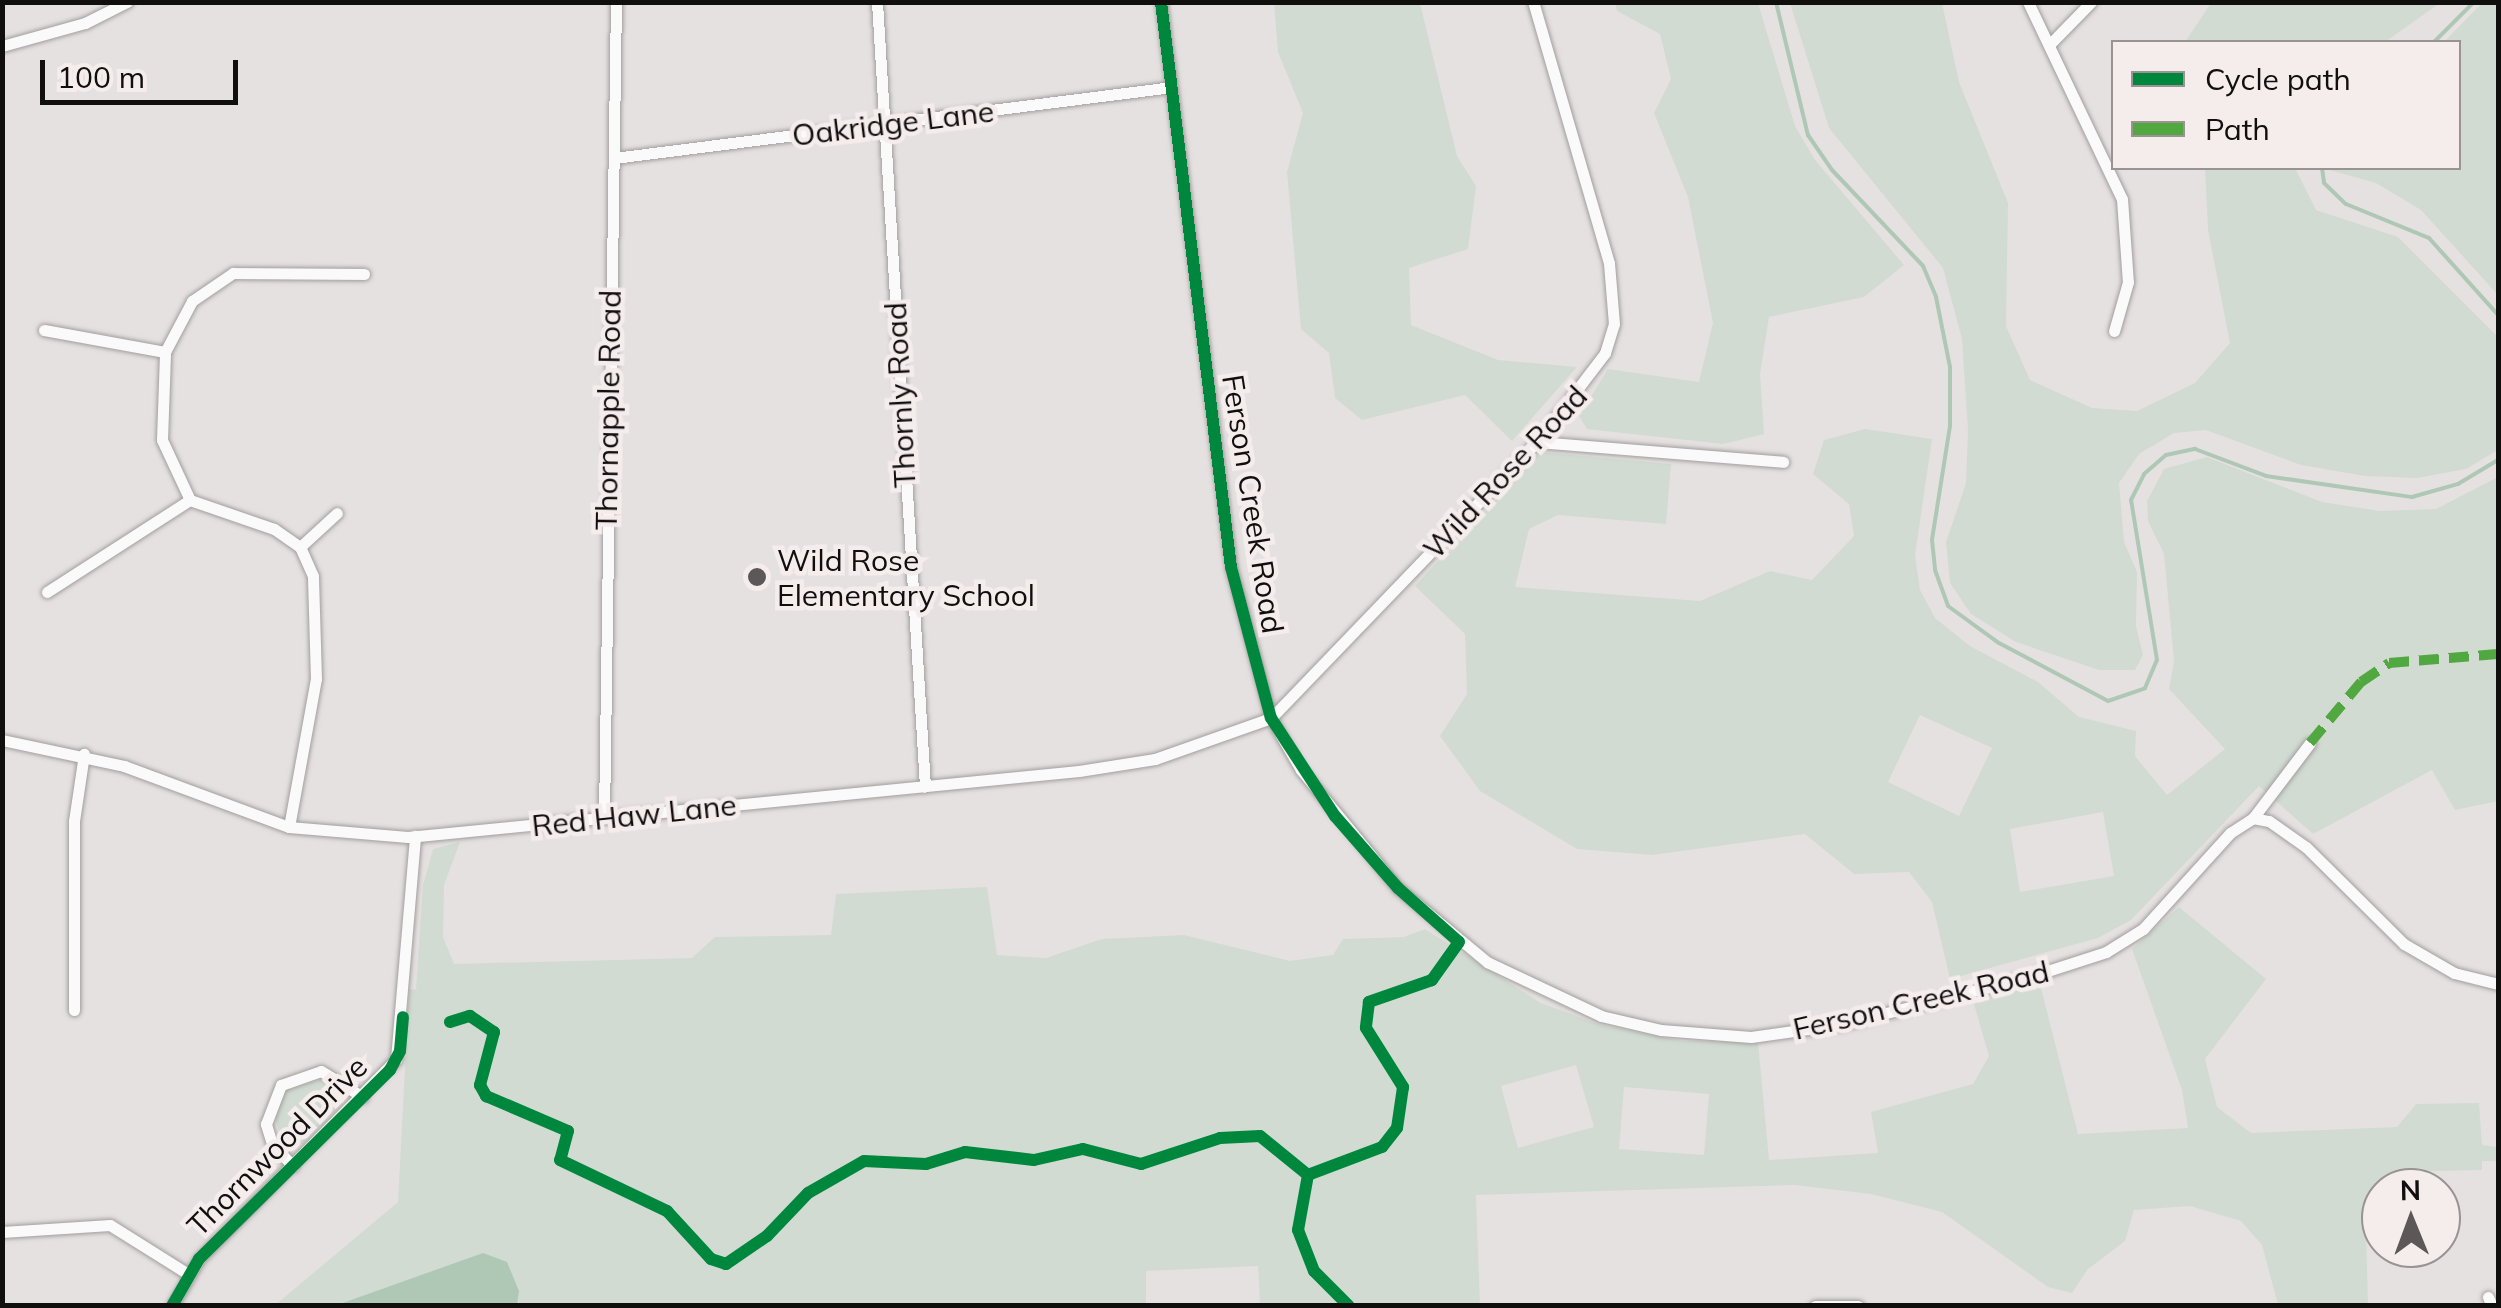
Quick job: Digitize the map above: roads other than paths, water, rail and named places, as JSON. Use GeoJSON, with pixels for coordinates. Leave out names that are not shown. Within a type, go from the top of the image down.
{"type":"FeatureCollection","features":[{"type":"Feature","properties":{"kind":"street"},"geometry":{"type":"LineString","coordinates":[[2,46],[85,23],[127,2]]}},
{"type":"Feature","properties":{"kind":"street","name":"Thornapple Road"},"geometry":{"type":"LineString","coordinates":[[604,818],[601,682],[616,2]]}},
{"type":"Feature","properties":{"kind":"street","name":"Thornly Road"},"geometry":{"type":"LineString","coordinates":[[878,2],[925,787]]}},
{"type":"Feature","properties":{"kind":"street","name":"Ferson Creek Road"},"geometry":{"type":"LineString","coordinates":[[1162,2],[1231,567],[1271,718],[1335,816],[1398,888],[1459,942],[1553,998],[1661,1030],[1751,1037],[1800,1032],[2106,952],[2144,929],[2230,833],[2254,818],[2310,742]]}},
{"type":"Feature","properties":{"kind":"street","name":"Wild Rose Road"},"geometry":{"type":"LineString","coordinates":[[1271,718],[1537,442],[1605,353],[1615,294],[1533,2]]}},
{"type":"Feature","properties":{"kind":"street"},"geometry":{"type":"LineString","coordinates":[[2028,2],[2122,200],[2129,270],[2114,331]]}},
{"type":"Feature","properties":{"kind":"street"},"geometry":{"type":"LineString","coordinates":[[2048,45],[2092,2]]}},
{"type":"Feature","properties":{"kind":"street","name":"Oakridge Lane"},"geometry":{"type":"LineString","coordinates":[[614,158],[1172,87]]}},
{"type":"Feature","properties":{"kind":"street"},"geometry":{"type":"LineString","coordinates":[[289,827],[316,679],[318,598],[300,548],[274,529],[190,500],[162,440],[165,352],[192,301],[233,273],[364,274]]}},
{"type":"Feature","properties":{"kind":"street"},"geometry":{"type":"LineString","coordinates":[[44,330],[165,352]]}},
{"type":"Feature","properties":{"kind":"street"},"geometry":{"type":"LineString","coordinates":[[1537,442],[1783,462]]}},
{"type":"Feature","properties":{"kind":"street"},"geometry":{"type":"LineString","coordinates":[[47,592],[190,500]]}},
{"type":"Feature","properties":{"kind":"street"},"geometry":{"type":"LineString","coordinates":[[300,548],[337,513]]}},
{"type":"Feature","properties":{"kind":"street","name":"Red Haw Lane"},"geometry":{"type":"LineString","coordinates":[[2,740],[84,754],[289,827],[415,836],[925,787],[1155,759],[1271,718]]}},
{"type":"Feature","properties":{"kind":"street"},"geometry":{"type":"LineString","coordinates":[[74,1010],[74,821],[84,754]]}},
{"type":"Feature","properties":{"kind":"street"},"geometry":{"type":"LineString","coordinates":[[2254,818],[2285,829],[2404,944],[2454,973],[2498,984]]}},
{"type":"Feature","properties":{"kind":"street","name":"Thornwood Drive"},"geometry":{"type":"LineString","coordinates":[[172,1306],[188,1274],[363,1097],[400,1051],[415,836]]}},
{"type":"Feature","properties":{"kind":"street"},"geometry":{"type":"LineString","coordinates":[[293,1166],[272,1144],[266,1124],[281,1085],[321,1072],[363,1097]]}},
{"type":"Feature","properties":{"kind":"street"},"geometry":{"type":"LineString","coordinates":[[2,1232],[110,1225],[188,1274]]}},
{"type":"Feature","properties":{"kind":"street"},"geometry":{"type":"LineString","coordinates":[[1815,1306],[1858,1306]]}},
{"type":"Feature","properties":{"kind":"waterway"},"geometry":{"type":"LineString","coordinates":[[1776,2],[1808,135],[1832,170],[1923,266],[1936,297],[1950,367],[1950,426],[1932,540],[1935,570],[1948,606],[1999,643],[2108,701],[2145,688],[2157,660],[2131,500],[2144,474],[2166,455],[2195,449],[2266,476],[2412,497],[2458,484],[2498,460]]}},
{"type":"Feature","properties":{"kind":"waterway"},"geometry":{"type":"LineString","coordinates":[[2436,40],[2474,2]]}},
{"type":"Feature","properties":{"kind":"waterway"},"geometry":{"type":"LineString","coordinates":[[2322,170],[2324,183],[2346,204],[2429,238],[2498,315]]}},
{"type":"Feature","properties":{"kind":"place","name":"Wild Rose Elementary School"},"geometry":{"type":"Point","coordinates":[757,577]}}]}
